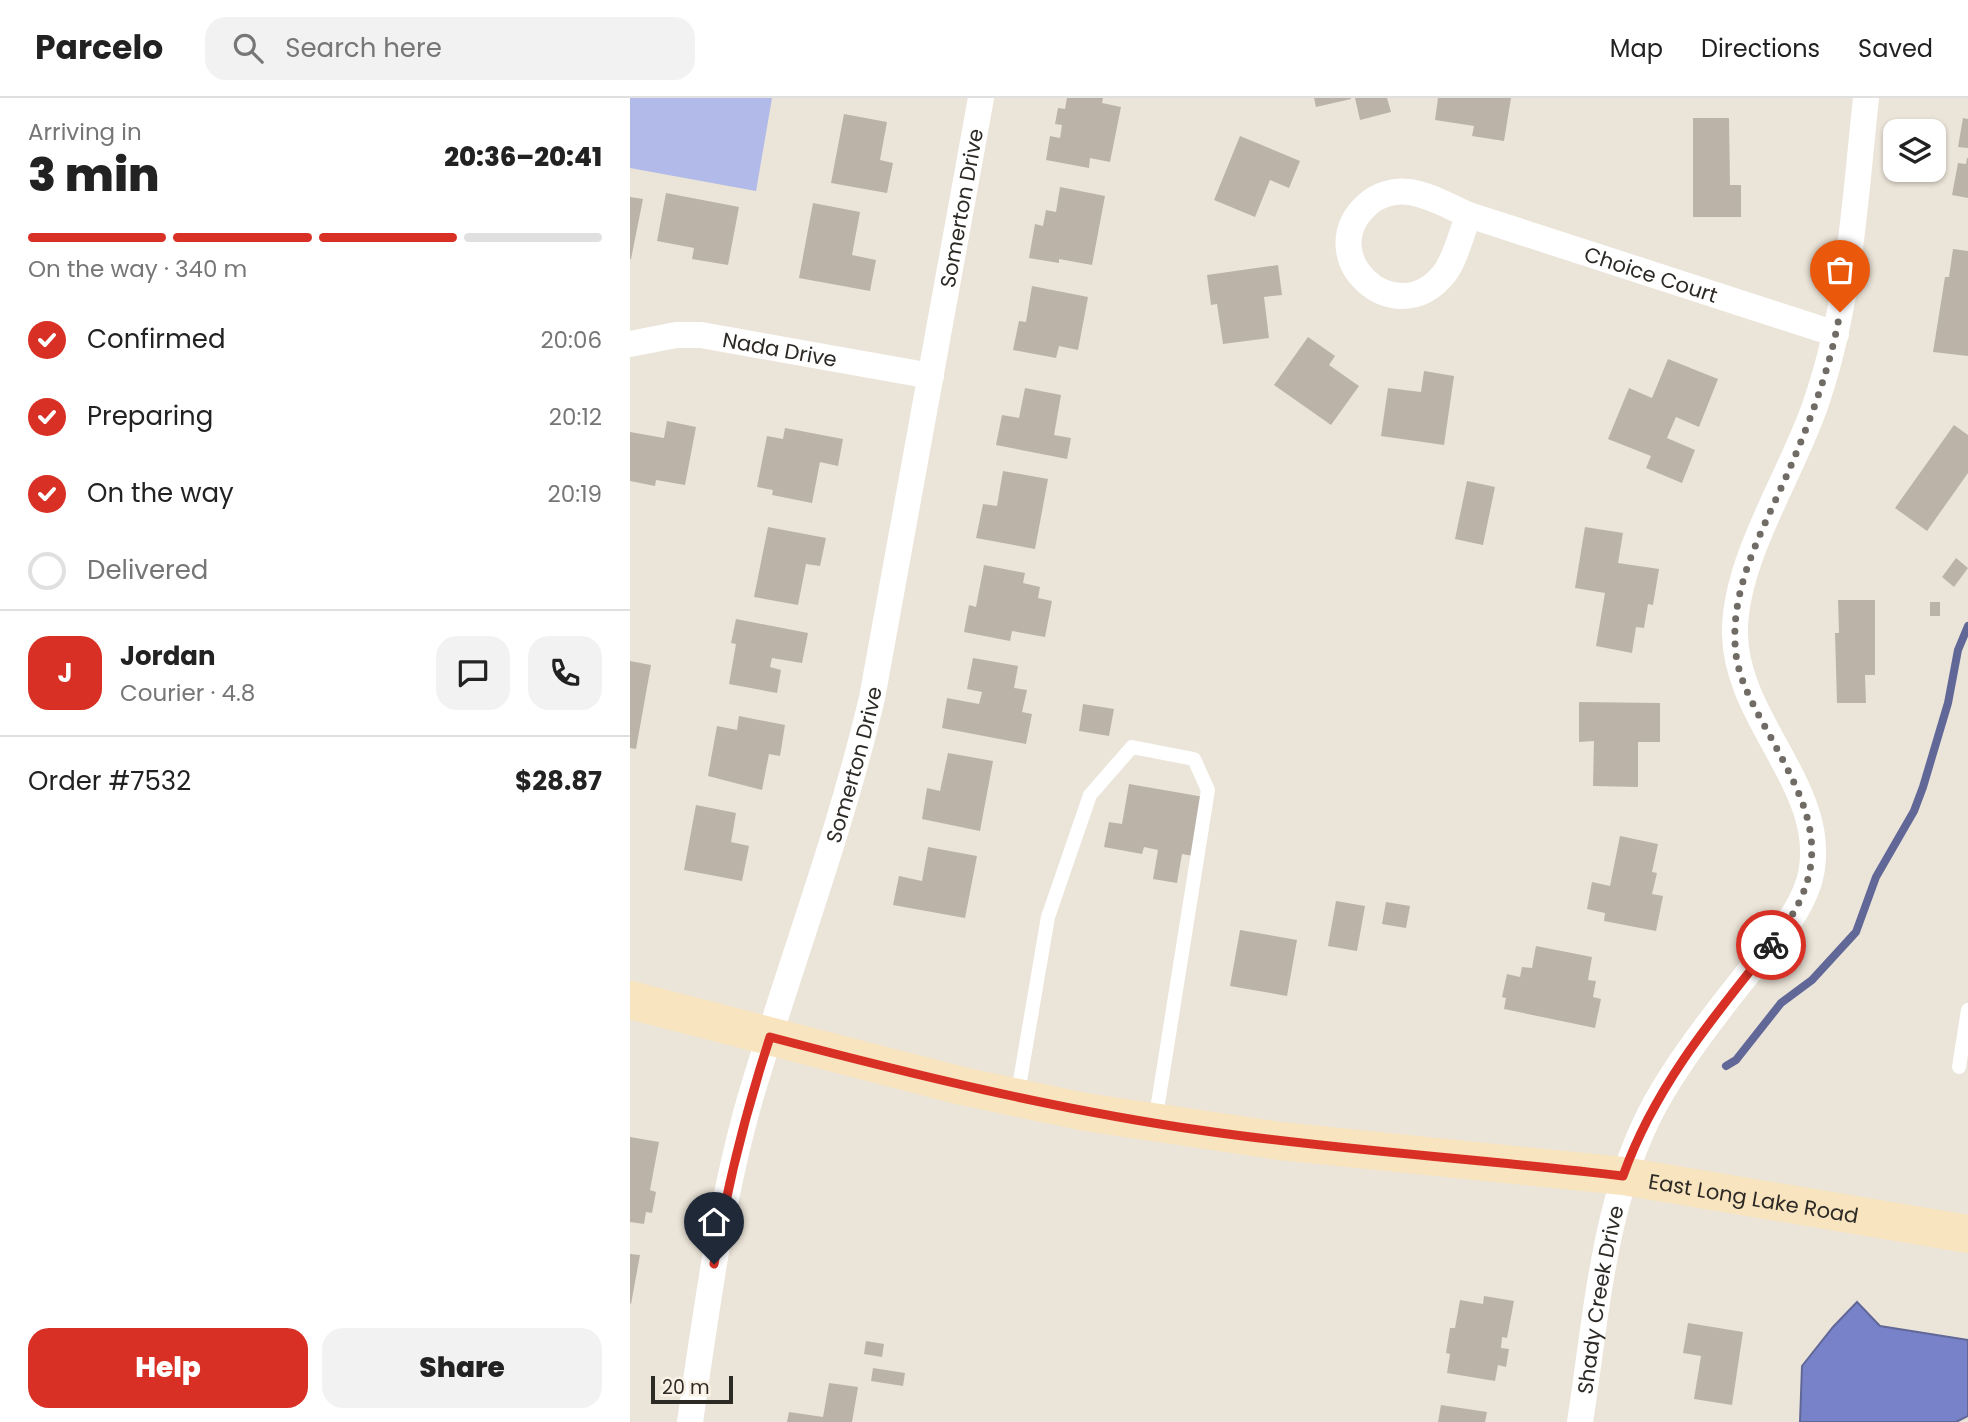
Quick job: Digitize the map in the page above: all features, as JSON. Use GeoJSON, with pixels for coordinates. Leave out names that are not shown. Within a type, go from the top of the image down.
{"type":"FeatureCollection","features":[{"type":"Feature","properties":{"kind":"main road","name":"East Long Lake Road"},"geometry":{"type":"LineString","coordinates":[[630,1000],[1017,1098],[1155,1123],[1280,1141],[1623,1176],[1968,1234]]}},
{"type":"Feature","properties":{"kind":"street","name":"Somerton Drive"},"geometry":{"type":"LineString","coordinates":[[690,1422],[722,1211],[750,1100],[864,733],[880,661],[981,98]]}},
{"type":"Feature","properties":{"kind":"street","name":"Shady Creek Drive"},"geometry":{"type":"LineString","coordinates":[[1580,1422],[1623,1176],[1636,1141],[1666,1085],[1708,1025],[1777,937],[1808,883],[1813,846],[1808,819],[1797,786],[1745,689],[1736,656],[1735,622],[1750,558],[1804,435],[1836,334],[1850,252],[1866,98]]}},
{"type":"Feature","properties":{"kind":"street","name":"Choice Court"},"geometry":{"type":"LineString","coordinates":[[1469,215],[1446,272],[1435,284],[1420,293],[1387,295],[1359,276],[1351,261],[1348,244],[1352,226],[1360,211],[1374,199],[1390,192],[1408,192],[1469,215],[1836,334]]}},
{"type":"Feature","properties":{"kind":"street","name":"Nada Drive"},"geometry":{"type":"LineString","coordinates":[[630,344],[676,335],[701,335],[931,376]]}},
{"type":"Feature","properties":{"kind":"lane"},"geometry":{"type":"LineString","coordinates":[[1017,1098],[1048,917],[1090,796],[1132,747],[1194,759],[1208,790],[1155,1123]]}},
{"type":"Feature","properties":{"kind":"lane"},"geometry":{"type":"LineString","coordinates":[[1959,1067],[1968,1010]]}},
{"type":"Feature","properties":{"kind":"shaded area"},"geometry":{"type":"Polygon","coordinates":[[[630,98],[772,98],[756,191],[630,168],[630,98]]]}},
{"type":"Feature","properties":{"kind":"shaded area"},"geometry":{"type":"Polygon","coordinates":[[[1857,1302],[1880,1326],[1968,1340],[1968,1416],[1956,1422],[1800,1422],[1802,1366],[1857,1302]]]}},
{"type":"Feature","properties":{"kind":"building"},"geometry":{"type":"Polygon","coordinates":[[[1067,98],[1103,98],[1102,103],[1121,107],[1110,162],[1090,158],[1089,168],[1046,160],[1050,136],[1060,138],[1062,125],[1055,124],[1058,108],[1065,109],[1067,98]]]}},
{"type":"Feature","properties":{"kind":"building"},"geometry":{"type":"Polygon","coordinates":[[[1314,98],[1351,98],[1351,99],[1316,107],[1314,98]]]}},
{"type":"Feature","properties":{"kind":"building"},"geometry":{"type":"Polygon","coordinates":[[[1355,98],[1387,98],[1391,112],[1360,120],[1355,98]]]}},
{"type":"Feature","properties":{"kind":"building"},"geometry":{"type":"Polygon","coordinates":[[[1438,98],[1511,98],[1504,141],[1472,136],[1474,126],[1435,120],[1438,98]]]}},
{"type":"Feature","properties":{"kind":"building"},"geometry":{"type":"Polygon","coordinates":[[[844,114],[887,122],[880,160],[893,163],[887,193],[831,183],[844,114]]]}},
{"type":"Feature","properties":{"kind":"building"},"geometry":{"type":"Polygon","coordinates":[[[1693,118],[1729,118],[1730,185],[1741,185],[1741,217],[1693,217],[1693,118]]]}},
{"type":"Feature","properties":{"kind":"building"},"geometry":{"type":"Polygon","coordinates":[[[1963,118],[1968,119],[1968,148],[1958,147],[1963,118]]]}},
{"type":"Feature","properties":{"kind":"building"},"geometry":{"type":"Polygon","coordinates":[[[1240,136],[1300,161],[1289,188],[1270,180],[1255,217],[1214,200],[1240,136]]]}},
{"type":"Feature","properties":{"kind":"building"},"geometry":{"type":"Polygon","coordinates":[[[1967,158],[1968,198],[1952,195],[1958,163],[1966,164],[1967,158]]]}},
{"type":"Feature","properties":{"kind":"building"},"geometry":{"type":"Polygon","coordinates":[[[1060,187],[1105,196],[1092,265],[1059,259],[1059,263],[1029,258],[1035,224],[1043,226],[1046,210],[1056,212],[1060,187]]]}},
{"type":"Feature","properties":{"kind":"building"},"geometry":{"type":"Polygon","coordinates":[[[666,193],[739,207],[728,265],[692,259],[694,248],[657,241],[666,193]]]}},
{"type":"Feature","properties":{"kind":"building"},"geometry":{"type":"Polygon","coordinates":[[[630,197],[643,199],[631,259],[630,259],[630,197]]]}},
{"type":"Feature","properties":{"kind":"building"},"geometry":{"type":"Polygon","coordinates":[[[813,203],[860,212],[852,255],[876,260],[870,291],[799,278],[813,203]]]}},
{"type":"Feature","properties":{"kind":"building"},"geometry":{"type":"Polygon","coordinates":[[[1953,249],[1968,251],[1968,356],[1933,352],[1945,277],[1949,277],[1953,249]]]}},
{"type":"Feature","properties":{"kind":"building"},"geometry":{"type":"Polygon","coordinates":[[[1278,265],[1282,295],[1264,297],[1269,338],[1223,344],[1217,304],[1211,305],[1207,275],[1278,265]]]}},
{"type":"Feature","properties":{"kind":"building"},"geometry":{"type":"Polygon","coordinates":[[[1032,286],[1088,297],[1078,350],[1059,346],[1056,358],[1013,350],[1019,321],[1026,322],[1032,286]]]}},
{"type":"Feature","properties":{"kind":"building"},"geometry":{"type":"Polygon","coordinates":[[[1308,337],[1335,356],[1329,365],[1359,386],[1331,425],[1274,385],[1308,337]]]}},
{"type":"Feature","properties":{"kind":"building"},"geometry":{"type":"Polygon","coordinates":[[[1668,359],[1718,379],[1699,427],[1676,417],[1667,438],[1695,450],[1682,483],[1646,468],[1651,456],[1608,439],[1629,388],[1652,398],[1668,359]]]}},
{"type":"Feature","properties":{"kind":"building"},"geometry":{"type":"Polygon","coordinates":[[[1424,371],[1454,376],[1444,445],[1381,436],[1388,388],[1421,392],[1424,371]]]}},
{"type":"Feature","properties":{"kind":"building"},"geometry":{"type":"Polygon","coordinates":[[[1025,388],[1061,395],[1054,435],[1071,438],[1067,459],[996,445],[1002,415],[1019,418],[1025,388]]]}},
{"type":"Feature","properties":{"kind":"building"},"geometry":{"type":"Polygon","coordinates":[[[667,421],[696,427],[685,485],[656,480],[655,486],[630,481],[630,432],[664,438],[667,421]]]}},
{"type":"Feature","properties":{"kind":"building"},"geometry":{"type":"Polygon","coordinates":[[[1954,425],[1968,435],[1968,473],[1927,531],[1895,508],[1954,425]]]}},
{"type":"Feature","properties":{"kind":"building"},"geometry":{"type":"Polygon","coordinates":[[[785,428],[843,439],[838,466],[820,462],[812,503],[772,495],[773,490],[757,487],[767,436],[783,439],[785,428]]]}},
{"type":"Feature","properties":{"kind":"building"},"geometry":{"type":"Polygon","coordinates":[[[1003,471],[1048,479],[1035,549],[976,538],[983,504],[997,506],[1003,471]]]}},
{"type":"Feature","properties":{"kind":"building"},"geometry":{"type":"Polygon","coordinates":[[[1467,481],[1495,487],[1483,545],[1455,539],[1467,481]]]}},
{"type":"Feature","properties":{"kind":"building"},"geometry":{"type":"Polygon","coordinates":[[[768,527],[826,538],[820,566],[806,564],[798,605],[754,597],[768,527]]]}},
{"type":"Feature","properties":{"kind":"building"},"geometry":{"type":"Polygon","coordinates":[[[1585,527],[1623,533],[1618,563],[1659,569],[1653,605],[1648,604],[1644,628],[1636,627],[1632,653],[1596,646],[1605,593],[1575,588],[1585,527]]]}},
{"type":"Feature","properties":{"kind":"building"},"geometry":{"type":"Polygon","coordinates":[[[1956,558],[1968,568],[1954,587],[1942,577],[1956,558]]]}},
{"type":"Feature","properties":{"kind":"building"},"geometry":{"type":"Polygon","coordinates":[[[984,565],[1025,573],[1023,583],[1040,587],[1038,598],[1052,601],[1045,637],[1012,631],[1010,641],[964,632],[969,605],[976,607],[984,565]]]}},
{"type":"Feature","properties":{"kind":"building"},"geometry":{"type":"Polygon","coordinates":[[[1838,600],[1875,600],[1875,675],[1865,675],[1866,703],[1837,703],[1835,633],[1839,633],[1838,600]]]}},
{"type":"Feature","properties":{"kind":"building"},"geometry":{"type":"Polygon","coordinates":[[[1930,602],[1940,602],[1940,616],[1930,616],[1930,602]]]}},
{"type":"Feature","properties":{"kind":"building"},"geometry":{"type":"Polygon","coordinates":[[[736,619],[808,633],[802,663],[772,658],[770,667],[781,670],[777,693],[729,684],[736,644],[731,643],[736,619]]]}},
{"type":"Feature","properties":{"kind":"building"},"geometry":{"type":"Polygon","coordinates":[[[973,658],[1018,666],[1014,688],[1027,690],[1022,712],[1032,714],[1026,744],[942,728],[947,698],[979,704],[982,692],[967,689],[973,658]]]}},
{"type":"Feature","properties":{"kind":"building"},"geometry":{"type":"Polygon","coordinates":[[[630,661],[651,665],[636,749],[630,748],[630,661]]]}},
{"type":"Feature","properties":{"kind":"building"},"geometry":{"type":"Polygon","coordinates":[[[1579,702],[1660,703],[1660,742],[1638,742],[1638,787],[1593,786],[1594,741],[1579,742],[1579,702]]]}},
{"type":"Feature","properties":{"kind":"building"},"geometry":{"type":"Polygon","coordinates":[[[1083,704],[1114,709],[1109,736],[1079,731],[1083,704]]]}},
{"type":"Feature","properties":{"kind":"building"},"geometry":{"type":"Polygon","coordinates":[[[739,716],[785,725],[780,756],[769,754],[762,790],[708,776],[717,726],[737,730],[739,716]]]}},
{"type":"Feature","properties":{"kind":"building"},"geometry":{"type":"Polygon","coordinates":[[[948,753],[993,761],[980,831],[922,819],[927,788],[940,791],[948,753]]]}},
{"type":"Feature","properties":{"kind":"building"},"geometry":{"type":"Polygon","coordinates":[[[1129,784],[1204,797],[1193,856],[1182,854],[1177,883],[1153,879],[1158,850],[1144,847],[1142,854],[1104,847],[1109,822],[1122,824],[1129,784]]]}},
{"type":"Feature","properties":{"kind":"building"},"geometry":{"type":"Polygon","coordinates":[[[696,805],[736,813],[731,842],[749,846],[742,881],[684,870],[696,805]]]}},
{"type":"Feature","properties":{"kind":"building"},"geometry":{"type":"Polygon","coordinates":[[[1620,836],[1658,844],[1652,872],[1657,873],[1652,894],[1663,896],[1656,931],[1604,921],[1605,913],[1587,909],[1592,882],[1610,886],[1620,836]]]}},
{"type":"Feature","properties":{"kind":"building"},"geometry":{"type":"Polygon","coordinates":[[[928,847],[977,856],[965,918],[893,905],[899,876],[922,881],[928,847]]]}},
{"type":"Feature","properties":{"kind":"building"},"geometry":{"type":"Polygon","coordinates":[[[1336,901],[1365,906],[1357,951],[1328,946],[1336,901]]]}},
{"type":"Feature","properties":{"kind":"building"},"geometry":{"type":"Polygon","coordinates":[[[1386,902],[1410,906],[1406,928],[1382,924],[1386,902]]]}},
{"type":"Feature","properties":{"kind":"building"},"geometry":{"type":"Polygon","coordinates":[[[1240,930],[1297,940],[1287,996],[1230,986],[1240,930]]]}},
{"type":"Feature","properties":{"kind":"building"},"geometry":{"type":"Polygon","coordinates":[[[1536,946],[1592,957],[1588,980],[1596,981],[1593,997],[1601,999],[1595,1028],[1504,1009],[1506,998],[1502,997],[1507,974],[1520,977],[1522,967],[1532,968],[1536,946]]]}},
{"type":"Feature","properties":{"kind":"building"},"geometry":{"type":"Polygon","coordinates":[[[630,1137],[659,1142],[650,1190],[656,1192],[652,1213],[646,1212],[644,1224],[630,1222],[630,1137]]]}},
{"type":"Feature","properties":{"kind":"building"},"geometry":{"type":"Polygon","coordinates":[[[630,1254],[640,1255],[631,1304],[630,1303],[630,1254]]]}},
{"type":"Feature","properties":{"kind":"building"},"geometry":{"type":"Polygon","coordinates":[[[1484,1296],[1514,1301],[1507,1338],[1502,1337],[1501,1348],[1509,1349],[1506,1367],[1498,1365],[1495,1381],[1447,1373],[1450,1354],[1446,1353],[1450,1328],[1455,1328],[1460,1300],[1483,1304],[1484,1296]]]}},
{"type":"Feature","properties":{"kind":"building"},"geometry":{"type":"Polygon","coordinates":[[[1688,1323],[1743,1332],[1732,1405],[1694,1399],[1701,1356],[1683,1353],[1688,1323]]]}},
{"type":"Feature","properties":{"kind":"building"},"geometry":{"type":"Polygon","coordinates":[[[866,1341],[884,1344],[882,1357],[864,1354],[866,1341]]]}},
{"type":"Feature","properties":{"kind":"building"},"geometry":{"type":"Polygon","coordinates":[[[873,1368],[905,1373],[903,1386],[871,1381],[873,1368]]]}},
{"type":"Feature","properties":{"kind":"building"},"geometry":{"type":"Polygon","coordinates":[[[829,1383],[858,1387],[852,1422],[787,1422],[789,1412],[823,1417],[829,1383]]]}},
{"type":"Feature","properties":{"kind":"building"},"geometry":{"type":"Polygon","coordinates":[[[1441,1405],[1487,1412],[1485,1422],[1438,1422],[1441,1405]]]}},
{"type":"Feature","properties":{"kind":"waterway"},"geometry":{"type":"LineString","coordinates":[[1726,1066],[1736,1060],[1781,1003],[1812,980],[1856,932],[1876,877],[1914,811],[1923,787],[1948,703],[1958,650],[1968,626]]}},
{"type":"Feature","properties":{"kind":"way so far"},"geometry":{"type":"LineString","coordinates":[[1771,945],[1797,907],[1808,883],[1813,846],[1811,828],[1797,786],[1745,689],[1738,668],[1735,622],[1750,558],[1817,402],[1840,312]]}},
{"type":"Feature","properties":{"kind":"route"},"geometry":{"type":"LineString","coordinates":[[714,1264],[722,1211],[750,1100],[770,1037],[962,1086],[1086,1112],[1280,1141],[1623,1176],[1636,1141],[1678,1065],[1771,945]]}}]}
